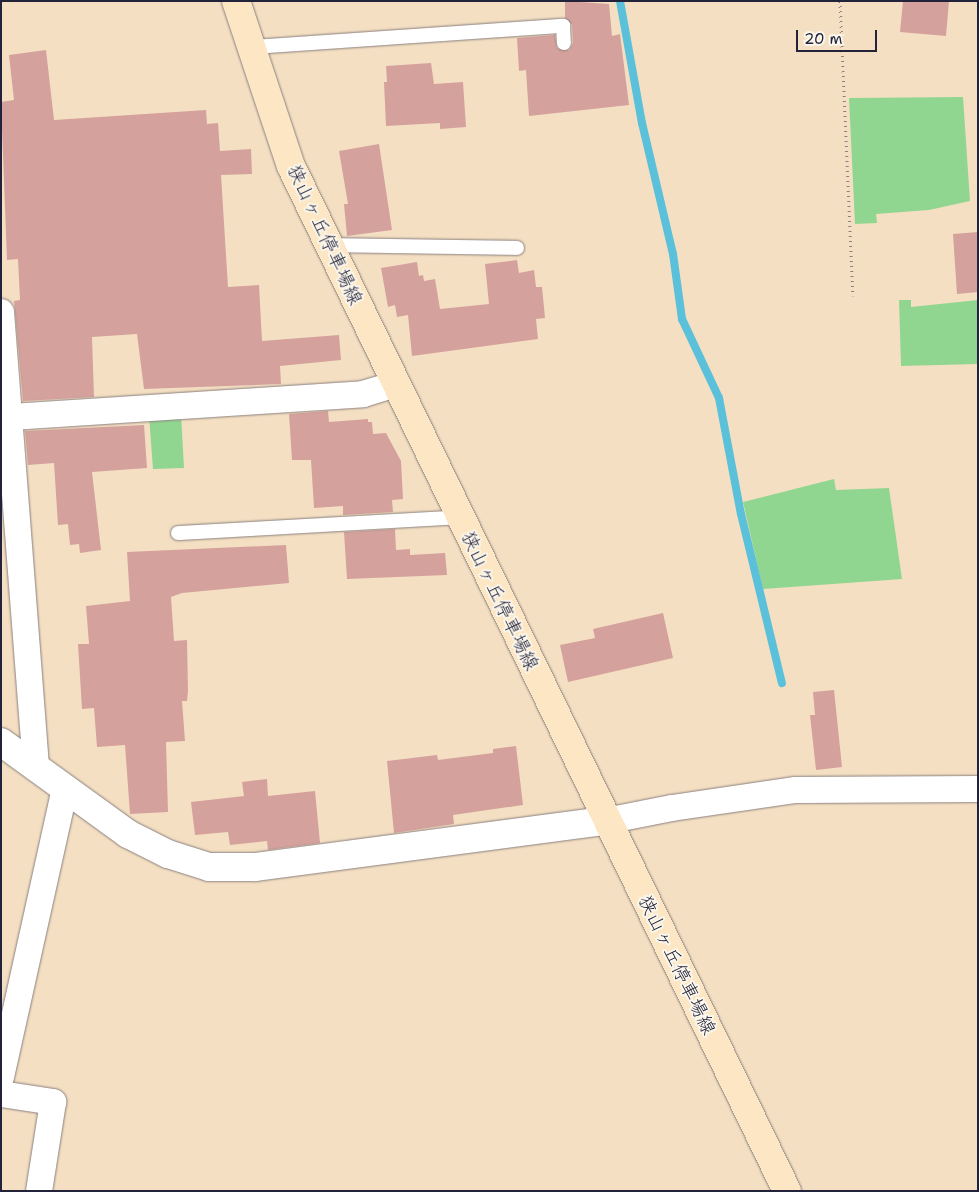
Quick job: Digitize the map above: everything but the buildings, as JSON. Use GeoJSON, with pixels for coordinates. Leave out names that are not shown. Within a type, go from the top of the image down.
{"type":"FeatureCollection","features":[{"type":"Feature","properties":{"kind":"main road","name":"狭山ヶ丘停車場線"},"geometry":{"type":"LineString","coordinates":[[236,1],[253,47],[291,166],[606,821],[787,1191]]}},
{"type":"Feature","properties":{"kind":"street"},"geometry":{"type":"LineString","coordinates":[[1,312],[11,418],[36,768]]}},
{"type":"Feature","properties":{"kind":"street"},"geometry":{"type":"LineString","coordinates":[[11,418],[363,394],[396,384]]}},
{"type":"Feature","properties":{"kind":"street"},"geometry":{"type":"LineString","coordinates":[[1,742],[128,834],[168,854],[209,867],[255,867],[606,821],[672,808],[796,790],[978,789]]}},
{"type":"Feature","properties":{"kind":"street"},"geometry":{"type":"LineString","coordinates":[[1,1077],[65,788]]}},
{"type":"Feature","properties":{"kind":"street"},"geometry":{"type":"LineString","coordinates":[[1,1094],[53,1102],[39,1191]]}},
{"type":"Feature","properties":{"kind":"lane"},"geometry":{"type":"LineString","coordinates":[[253,47],[563,26],[564,43]]}},
{"type":"Feature","properties":{"kind":"lane"},"geometry":{"type":"LineString","coordinates":[[330,245],[517,248]]}},
{"type":"Feature","properties":{"kind":"lane"},"geometry":{"type":"LineString","coordinates":[[178,533],[460,517]]}},
{"type":"Feature","properties":{"kind":"path"},"geometry":{"type":"LineString","coordinates":[[840,1],[853,296]]}},
{"type":"Feature","properties":{"kind":"green space"},"geometry":{"type":"Polygon","coordinates":[[[963,97],[970,201],[929,210],[876,214],[877,223],[855,224],[849,98],[963,97]]]}},
{"type":"Feature","properties":{"kind":"green space"},"geometry":{"type":"Polygon","coordinates":[[[899,300],[911,300],[911,307],[978,300],[978,364],[901,366],[899,300]]]}},
{"type":"Feature","properties":{"kind":"green space"},"geometry":{"type":"Polygon","coordinates":[[[181,414],[184,468],[153,469],[149,416],[181,414]]]}},
{"type":"Feature","properties":{"kind":"green space"},"geometry":{"type":"Polygon","coordinates":[[[834,479],[836,490],[889,488],[902,579],[763,589],[743,502],[834,479]]]}},
{"type":"Feature","properties":{"kind":"waterway"},"geometry":{"type":"LineString","coordinates":[[620,1],[642,123],[673,254],[682,319],[719,398],[741,514],[782,683]]}}]}
